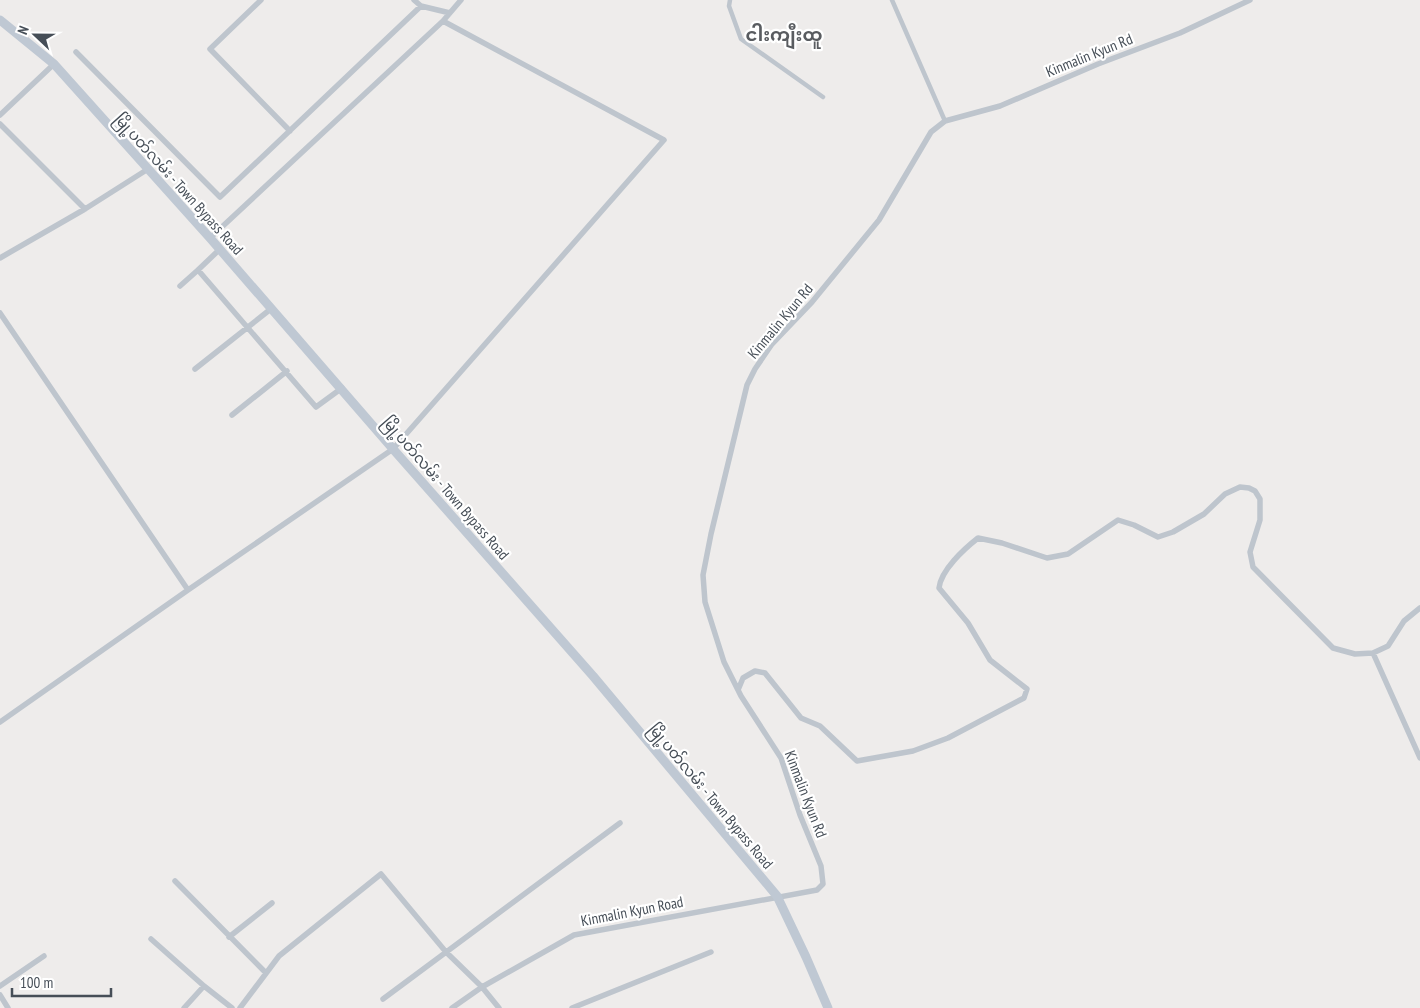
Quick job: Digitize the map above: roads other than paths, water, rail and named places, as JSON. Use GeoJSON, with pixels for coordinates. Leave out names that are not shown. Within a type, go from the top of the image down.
{"type":"FeatureCollection","features":[{"type":"Feature","properties":{"kind":"main road","name":"မြို့ပတ်လမ်း - Town Bypass Road"},"geometry":{"type":"LineString","coordinates":[[0,20],[54,64],[220,249],[393,449],[594,676],[776,896],[806,957],[828,1008]]}},
{"type":"Feature","properties":{"kind":"street"},"geometry":{"type":"LineString","coordinates":[[261,0],[210,49],[290,131]]}},
{"type":"Feature","properties":{"kind":"street"},"geometry":{"type":"LineString","coordinates":[[414,0],[421,6],[450,13]]}},
{"type":"Feature","properties":{"kind":"street"},"geometry":{"type":"LineString","coordinates":[[210,238],[443,21],[461,0]]}},
{"type":"Feature","properties":{"kind":"street"},"geometry":{"type":"LineString","coordinates":[[730,0],[729,6],[741,39],[824,97]]}},
{"type":"Feature","properties":{"kind":"street"},"geometry":{"type":"LineString","coordinates":[[892,0],[945,121]]}},
{"type":"Feature","properties":{"kind":"street","name":"Kinmalin Kyun Rd"},"geometry":{"type":"LineString","coordinates":[[776,896],[820,888],[823,884],[821,866],[800,815],[782,758],[738,690],[724,662],[705,602],[703,575],[747,385],[755,369],[772,344],[812,302],[879,220],[931,132],[945,121],[1000,106],[1098,64],[1180,33],[1250,0]]}},
{"type":"Feature","properties":{"kind":"street"},"geometry":{"type":"LineString","coordinates":[[76,52],[220,197],[421,6]]}},
{"type":"Feature","properties":{"kind":"street"},"geometry":{"type":"LineString","coordinates":[[0,722],[393,449],[664,140],[443,21]]}},
{"type":"Feature","properties":{"kind":"street"},"geometry":{"type":"LineString","coordinates":[[0,115],[54,64]]}},
{"type":"Feature","properties":{"kind":"street"},"geometry":{"type":"LineString","coordinates":[[0,124],[85,209]]}},
{"type":"Feature","properties":{"kind":"street"},"geometry":{"type":"LineString","coordinates":[[0,258],[85,209],[148,169]]}},
{"type":"Feature","properties":{"kind":"street"},"geometry":{"type":"LineString","coordinates":[[180,286],[220,249]]}},
{"type":"Feature","properties":{"kind":"street"},"geometry":{"type":"LineString","coordinates":[[198,270],[287,371],[316,407],[342,388]]}},
{"type":"Feature","properties":{"kind":"street"},"geometry":{"type":"LineString","coordinates":[[196,369],[272,308]]}},
{"type":"Feature","properties":{"kind":"street"},"geometry":{"type":"LineString","coordinates":[[0,312],[188,590]]}},
{"type":"Feature","properties":{"kind":"street"},"geometry":{"type":"LineString","coordinates":[[232,415],[287,371]]}},
{"type":"Feature","properties":{"kind":"street"},"geometry":{"type":"LineString","coordinates":[[738,690],[742,678],[754,672],[765,673],[801,718],[820,726],[857,761],[913,751],[948,738],[1024,698],[1027,689],[990,660],[968,623],[939,588],[940,582],[961,552],[978,538],[1047,558],[1068,554],[1118,520],[1134,525],[1158,537],[1172,532],[1204,514],[1225,494],[1240,487],[1255,491],[1260,499],[1260,520],[1250,552],[1253,567],[1333,648],[1355,654],[1373,653],[1388,646],[1404,621],[1420,608]]}},
{"type":"Feature","properties":{"kind":"street"},"geometry":{"type":"LineString","coordinates":[[1373,653],[1420,758]]}},
{"type":"Feature","properties":{"kind":"street"},"geometry":{"type":"LineString","coordinates":[[383,999],[620,824]]}},
{"type":"Feature","properties":{"kind":"street"},"geometry":{"type":"LineString","coordinates":[[240,1008],[279,956],[382,874],[446,952],[482,987],[499,1008]]}},
{"type":"Feature","properties":{"kind":"street"},"geometry":{"type":"LineString","coordinates":[[175,881],[266,973]]}},
{"type":"Feature","properties":{"kind":"street","name":"Kinmalin Kyun Road"},"geometry":{"type":"LineString","coordinates":[[452,1008],[482,987],[574,935],[776,896]]}},
{"type":"Feature","properties":{"kind":"street"},"geometry":{"type":"LineString","coordinates":[[229,937],[272,903]]}},
{"type":"Feature","properties":{"kind":"street"},"geometry":{"type":"LineString","coordinates":[[151,939],[232,1008]]}},
{"type":"Feature","properties":{"kind":"street"},"geometry":{"type":"LineString","coordinates":[[572,1008],[711,952]]}},
{"type":"Feature","properties":{"kind":"street"},"geometry":{"type":"LineString","coordinates":[[0,986],[44,956]]}},
{"type":"Feature","properties":{"kind":"street"},"geometry":{"type":"LineString","coordinates":[[184,1008],[204,986]]}},
{"type":"Feature","properties":{"kind":"street"},"geometry":{"type":"LineString","coordinates":[[0,995],[8,1008]]}},
{"type":"Feature","properties":{"kind":"district","name":"ငါးကျီးထူ"},"geometry":{"type":"Point","coordinates":[784,34]}}]}
